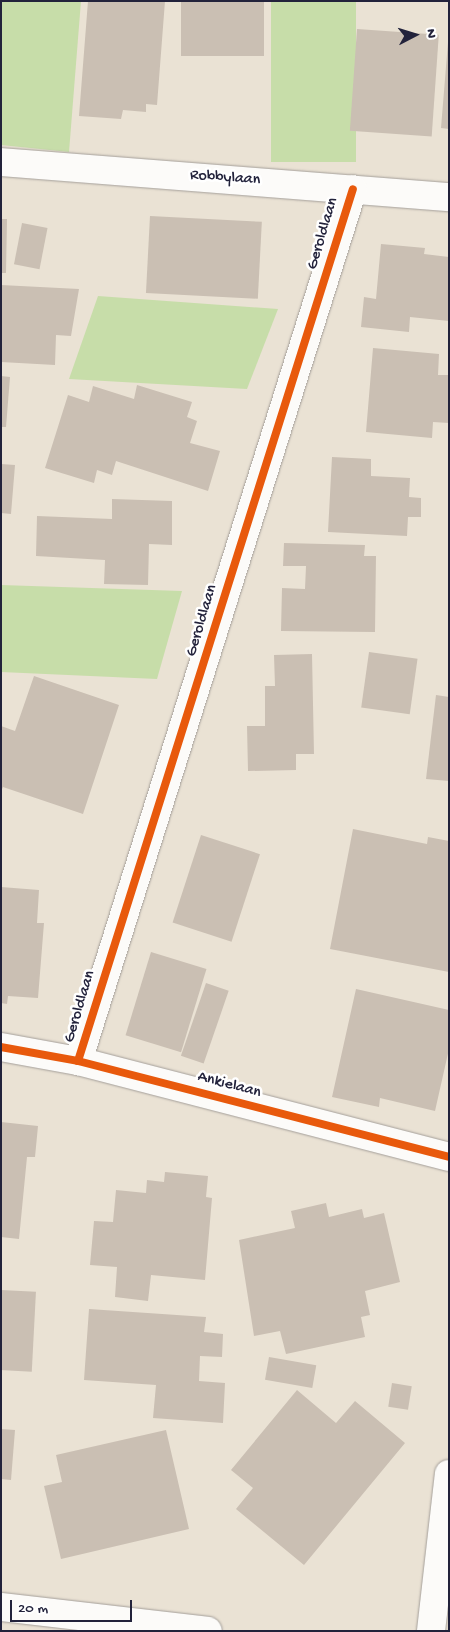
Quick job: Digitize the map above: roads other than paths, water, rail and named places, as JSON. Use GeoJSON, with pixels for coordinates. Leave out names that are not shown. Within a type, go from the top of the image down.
{"type":"FeatureCollection","features":[{"type":"Feature","properties":{"kind":"street","name":"Robbylaan"},"geometry":{"type":"LineString","coordinates":[[1,162],[449,197]]}},
{"type":"Feature","properties":{"kind":"street","name":"Geroldlaan"},"geometry":{"type":"LineString","coordinates":[[78,1061],[353,189]]}},
{"type":"Feature","properties":{"kind":"street","name":"Ankielaan"},"geometry":{"type":"LineString","coordinates":[[1,1047],[78,1061],[449,1157]]}},
{"type":"Feature","properties":{"kind":"street"},"geometry":{"type":"LineString","coordinates":[[432,1631],[449,1474]]}},
{"type":"Feature","properties":{"kind":"street"},"geometry":{"type":"LineString","coordinates":[[1,1607],[208,1631]]}}]}
